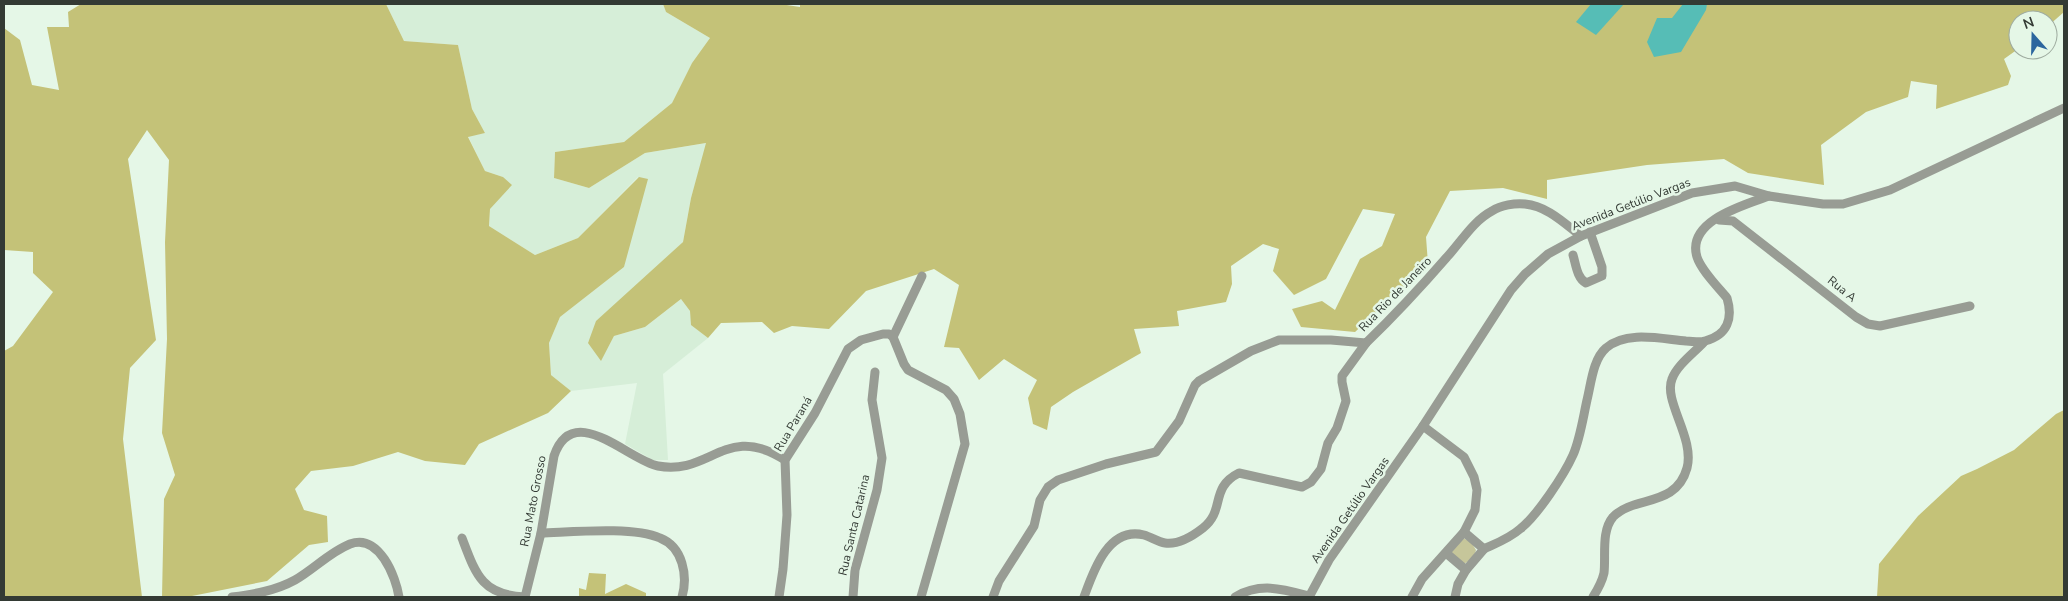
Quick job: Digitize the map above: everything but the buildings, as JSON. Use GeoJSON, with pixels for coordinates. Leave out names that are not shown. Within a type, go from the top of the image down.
{"type":"FeatureCollection","features":[{"type":"Feature","properties":{"kind":"street","name":"Avenida Getúlio Vargas"},"geometry":{"type":"LineString","coordinates":[[1309,597],[1329,560],[1423,426],[1511,290],[1525,274],[1548,254],[1585,234],[1704,189],[1735,186],[1769,196],[1823,204],[1844,204],[1874,196],[2064,108]]}},
{"type":"Feature","properties":{"kind":"street"},"geometry":{"type":"LineString","coordinates":[[1593,597],[1601,585],[1604,572],[1606,539],[1613,518],[1628,509],[1667,494],[1676,487],[1687,468],[1688,446],[1671,398],[1671,380],[1704,342],[1725,330],[1730,318],[1726,298],[1701,265],[1697,256],[1696,246],[1699,234],[1704,226],[1713,220],[1769,196]]}},
{"type":"Feature","properties":{"kind":"street","name":"Rua Rio de Janeiro"},"geometry":{"type":"LineString","coordinates":[[993,597],[999,581],[1034,526],[1040,500],[1048,487],[1058,480],[1106,464],[1156,452],[1180,421],[1195,385],[1199,380],[1251,351],[1279,340],[1330,340],[1366,343],[1405,305],[1473,227],[1491,211],[1508,205],[1525,204],[1534,206],[1558,217],[1585,234]]}},
{"type":"Feature","properties":{"kind":"street","name":"Rua A"},"geometry":{"type":"LineString","coordinates":[[1713,220],[1733,222],[1856,317],[1874,326],[1892,325],[1970,306]]}},
{"type":"Feature","properties":{"kind":"street"},"geometry":{"type":"LineString","coordinates":[[1573,255],[1583,282],[1586,283],[1602,276],[1602,267],[1585,234]]}},
{"type":"Feature","properties":{"kind":"street"},"geometry":{"type":"LineString","coordinates":[[922,276],[893,337],[908,370],[946,390],[954,399],[964,432],[962,458],[954,476],[948,507],[922,597]]}},
{"type":"Feature","properties":{"kind":"street","name":"Rua Paraná"},"geometry":{"type":"LineString","coordinates":[[779,597],[784,569],[787,515],[785,460],[814,413],[848,349],[861,340],[873,336],[883,334],[893,337]]}},
{"type":"Feature","properties":{"kind":"street"},"geometry":{"type":"LineString","coordinates":[[1455,597],[1458,584],[1466,570],[1484,549],[1522,529],[1541,505],[1573,455],[1594,372],[1599,356],[1605,348],[1619,339],[1632,337],[1704,342]]}},
{"type":"Feature","properties":{"kind":"street"},"geometry":{"type":"LineString","coordinates":[[1084,597],[1097,565],[1109,545],[1118,538],[1142,535],[1165,543],[1175,543],[1193,534],[1205,527],[1214,516],[1218,507],[1219,494],[1223,485],[1231,477],[1239,473],[1302,486],[1311,482],[1321,469],[1328,442],[1337,428],[1346,401],[1342,376],[1366,343]]}},
{"type":"Feature","properties":{"kind":"street","name":"Rua Santa Catarina"},"geometry":{"type":"LineString","coordinates":[[853,597],[855,570],[876,490],[882,458],[872,400],[876,372]]}},
{"type":"Feature","properties":{"kind":"street"},"geometry":{"type":"LineString","coordinates":[[1412,597],[1422,579],[1464,532],[1475,510],[1477,490],[1474,477],[1464,457],[1423,426]]}},
{"type":"Feature","properties":{"kind":"street","name":"Rua Mato Grosso"},"geometry":{"type":"LineString","coordinates":[[525,597],[541,533],[554,456],[563,441],[575,434],[587,432],[594,434],[654,465],[664,467],[678,467],[742,445],[756,446],[785,460]]}},
{"type":"Feature","properties":{"kind":"street"},"geometry":{"type":"LineString","coordinates":[[541,533],[593,531],[638,533],[661,538],[672,546],[683,565],[685,578],[682,597]]}},
{"type":"Feature","properties":{"kind":"street"},"geometry":{"type":"LineString","coordinates":[[1464,532],[1484,549]]}},
{"type":"Feature","properties":{"kind":"street"},"geometry":{"type":"LineString","coordinates":[[462,538],[474,570],[486,585],[495,592],[509,596],[525,597]]}},
{"type":"Feature","properties":{"kind":"street"},"geometry":{"type":"LineString","coordinates":[[232,597],[272,590],[294,580],[343,548],[356,543],[369,546],[380,553],[392,571],[399,597]]}},
{"type":"Feature","properties":{"kind":"street"},"geometry":{"type":"LineString","coordinates":[[1446,553],[1466,570]]}},
{"type":"Feature","properties":{"kind":"street"},"geometry":{"type":"LineString","coordinates":[[1235,597],[1255,589],[1272,587],[1309,597]]}},
{"type":"Feature","properties":{"kind":"shaded area"},"geometry":{"type":"Polygon","coordinates":[[[81,4],[386,4],[404,41],[458,45],[472,109],[485,133],[468,137],[485,171],[503,177],[512,185],[490,209],[489,226],[535,255],[578,238],[639,177],[648,179],[624,267],[560,317],[549,343],[551,375],[571,391],[548,413],[479,444],[465,465],[425,461],[398,452],[353,466],[311,471],[295,489],[304,510],[327,516],[328,542],[309,545],[267,581],[187,597],[162,597],[164,499],[175,475],[162,433],[167,339],[165,242],[169,160],[147,130],[128,159],[156,340],[130,368],[123,439],[142,597],[4,597],[4,351],[13,346],[53,292],[33,273],[33,252],[4,250],[4,28],[20,40],[32,85],[59,90],[47,27],[69,27],[68,12],[81,4]]]}},
{"type":"Feature","properties":{"kind":"shaded area"},"geometry":{"type":"Polygon","coordinates":[[[386,4],[663,4],[666,12],[710,38],[692,63],[672,103],[624,142],[555,152],[554,178],[589,188],[645,153],[707,143],[691,198],[683,242],[656,268],[588,342],[601,360],[614,336],[645,327],[681,299],[690,311],[692,325],[708,338],[663,374],[668,460],[653,460],[625,444],[637,383],[571,391],[551,375],[549,343],[560,317],[624,267],[638,177],[578,238],[535,255],[489,226],[490,209],[503,177],[485,171],[468,136],[485,133],[472,109],[458,45],[404,41],[386,4]]]}},
{"type":"Feature","properties":{"kind":"shaded area"},"geometry":{"type":"Polygon","coordinates":[[[663,4],[780,4],[800,7],[800,4],[2064,4],[2064,12],[2058,17],[2058,10],[2008,10],[2008,56],[2004,59],[2011,76],[2008,85],[1936,109],[1937,85],[1911,81],[1908,97],[1866,112],[1821,145],[1824,185],[1748,173],[1724,159],[1647,165],[1547,180],[1547,199],[1503,188],[1450,191],[1426,237],[1428,264],[1355,332],[1301,327],[1292,309],[1322,301],[1335,310],[1360,259],[1382,246],[1395,214],[1363,209],[1326,279],[1294,295],[1273,271],[1279,249],[1263,244],[1231,266],[1232,284],[1226,302],[1177,311],[1179,326],[1134,329],[1141,353],[1073,392],[1051,407],[1047,430],[1033,424],[1028,398],[1037,380],[1004,359],[979,380],[959,348],[944,347],[959,285],[934,269],[866,291],[829,329],[792,326],[774,333],[762,322],[721,323],[708,338],[691,325],[690,311],[681,299],[645,327],[614,336],[601,361],[588,343],[596,321],[683,242],[691,198],[706,143],[645,153],[589,188],[554,178],[555,152],[624,142],[672,103],[692,63],[710,38],[666,12],[663,4]]]}},
{"type":"Feature","properties":{"kind":"shaded area"},"geometry":{"type":"Polygon","coordinates":[[[2064,410],[2064,597],[1877,597],[1879,564],[1918,516],[1961,476],[2014,450],[2056,414],[2064,410]]]}},
{"type":"Feature","properties":{"kind":"shaded area"},"geometry":{"type":"Polygon","coordinates":[[[1463,538],[1471,542],[1476,550],[1471,558],[1463,564],[1452,554],[1452,551],[1463,538]]]}},
{"type":"Feature","properties":{"kind":"shaded area"},"geometry":{"type":"Polygon","coordinates":[[[589,573],[606,574],[605,594],[626,584],[646,593],[646,597],[579,597],[579,588],[586,590],[589,573]]]}},
{"type":"Feature","properties":{"kind":"water"},"geometry":{"type":"Polygon","coordinates":[[[1591,4],[1624,4],[1596,35],[1576,22],[1591,4]]]}},
{"type":"Feature","properties":{"kind":"water"},"geometry":{"type":"Polygon","coordinates":[[[1683,4],[1707,4],[1706,10],[1681,52],[1654,57],[1647,42],[1657,18],[1672,18],[1683,4]]]}}]}
